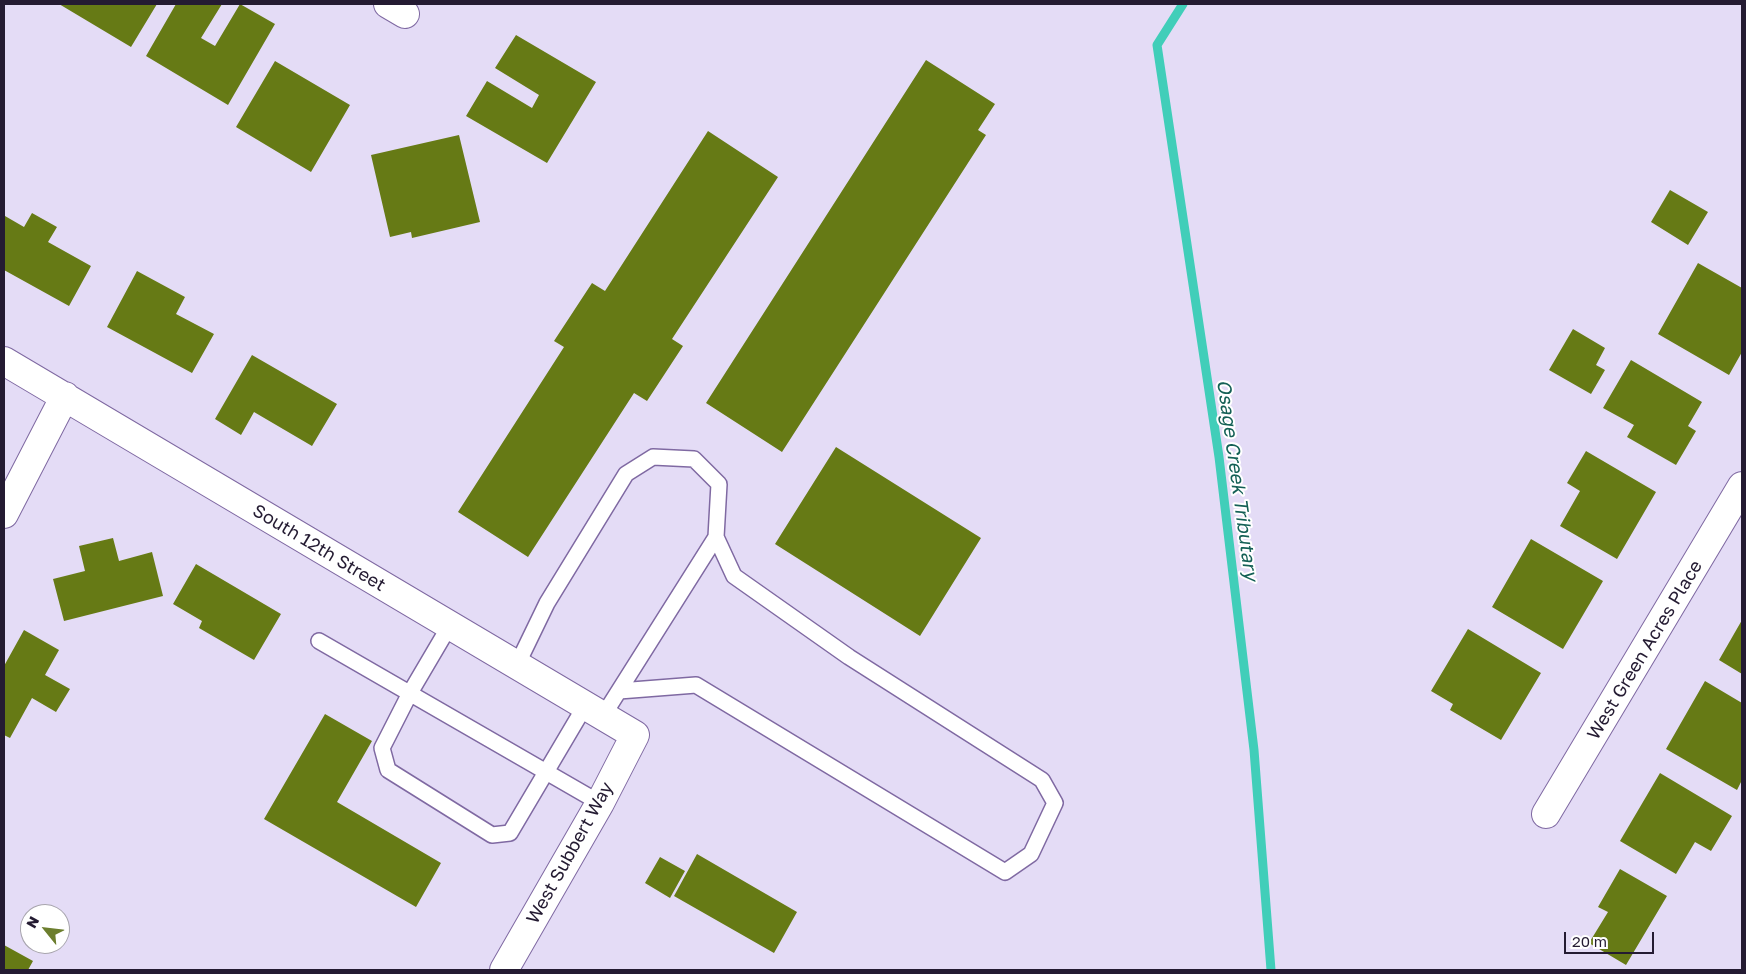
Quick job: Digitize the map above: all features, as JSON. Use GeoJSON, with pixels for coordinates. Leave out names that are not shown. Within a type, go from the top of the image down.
{"type":"FeatureCollection","features":[{"type":"Feature","properties":{"kind":"street","name":"South 12th Street"},"geometry":{"type":"LineString","coordinates":[[4,360],[635,735]]}},
{"type":"Feature","properties":{"kind":"street"},"geometry":{"type":"LineString","coordinates":[[4,514],[64,396]]}},
{"type":"Feature","properties":{"kind":"street","name":"West Green Acres Place"},"geometry":{"type":"LineString","coordinates":[[1546,814],[1742,486]]}},
{"type":"Feature","properties":{"kind":"street","name":"West Subbert Way"},"geometry":{"type":"LineString","coordinates":[[504,970],[600,803],[635,735]]}},
{"type":"Feature","properties":{"kind":"lane"},"geometry":{"type":"LineString","coordinates":[[517,666],[546,602],[626,474],[653,458],[694,459],[719,484],[716,537],[734,576],[849,657],[1042,780],[1055,803],[1031,854],[1005,872],[696,685],[619,691]]}},
{"type":"Feature","properties":{"kind":"lane"},"geometry":{"type":"LineString","coordinates":[[450,625],[410,693],[382,748],[388,770],[492,835],[510,833],[547,772],[594,711],[619,691],[716,537]]}},
{"type":"Feature","properties":{"kind":"lane"},"geometry":{"type":"LineString","coordinates":[[318,641],[600,803]]}},
{"type":"Feature","properties":{"kind":"building"},"geometry":{"type":"Polygon","coordinates":[[[59,4],[157,4],[131,47],[59,4]]]}},
{"type":"Feature","properties":{"kind":"building"},"geometry":{"type":"Polygon","coordinates":[[[176,4],[222,4],[201,38],[215,46],[240,4],[275,24],[228,105],[146,56],[176,4]]]}},
{"type":"Feature","properties":{"kind":"building"},"geometry":{"type":"Polygon","coordinates":[[[516,35],[596,82],[547,163],[466,116],[487,81],[532,108],[539,95],[495,68],[516,35]]]}},
{"type":"Feature","properties":{"kind":"building"},"geometry":{"type":"Polygon","coordinates":[[[926,60],[995,104],[978,130],[986,135],[782,452],[706,403],[926,60]]]}},
{"type":"Feature","properties":{"kind":"building"},"geometry":{"type":"Polygon","coordinates":[[[275,61],[350,105],[311,172],[236,127],[275,61]]]}},
{"type":"Feature","properties":{"kind":"building"},"geometry":{"type":"Polygon","coordinates":[[[708,131],[778,177],[672,339],[683,346],[647,401],[634,393],[528,557],[458,512],[564,347],[554,341],[592,283],[605,291],[708,131]]]}},
{"type":"Feature","properties":{"kind":"building"},"geometry":{"type":"Polygon","coordinates":[[[459,135],[480,222],[412,238],[411,232],[390,237],[371,155],[459,135]]]}},
{"type":"Feature","properties":{"kind":"building"},"geometry":{"type":"Polygon","coordinates":[[[1670,190],[1708,212],[1688,245],[1651,222],[1670,190]]]}},
{"type":"Feature","properties":{"kind":"building"},"geometry":{"type":"Polygon","coordinates":[[[32,213],[57,227],[48,242],[91,266],[69,306],[4,270],[4,218],[5,216],[24,227],[32,213]]]}},
{"type":"Feature","properties":{"kind":"building"},"geometry":{"type":"Polygon","coordinates":[[[1698,263],[1742,288],[1742,352],[1729,375],[1658,334],[1698,263]]]}},
{"type":"Feature","properties":{"kind":"building"},"geometry":{"type":"Polygon","coordinates":[[[137,271],[185,297],[176,314],[214,334],[192,373],[107,327],[137,271]]]}},
{"type":"Feature","properties":{"kind":"building"},"geometry":{"type":"Polygon","coordinates":[[[1573,329],[1605,348],[1596,365],[1605,370],[1591,394],[1549,370],[1573,329]]]}},
{"type":"Feature","properties":{"kind":"building"},"geometry":{"type":"Polygon","coordinates":[[[252,355],[337,404],[312,446],[254,412],[241,435],[215,419],[252,355]]]}},
{"type":"Feature","properties":{"kind":"building"},"geometry":{"type":"Polygon","coordinates":[[[1631,360],[1702,402],[1688,426],[1696,431],[1676,465],[1627,437],[1634,425],[1603,408],[1631,360]]]}},
{"type":"Feature","properties":{"kind":"building"},"geometry":{"type":"Polygon","coordinates":[[[836,447],[981,538],[920,636],[775,544],[836,447]]]}},
{"type":"Feature","properties":{"kind":"building"},"geometry":{"type":"Polygon","coordinates":[[[1586,451],[1656,492],[1617,559],[1560,526],[1580,491],[1567,483],[1586,451]]]}},
{"type":"Feature","properties":{"kind":"building"},"geometry":{"type":"Polygon","coordinates":[[[113,538],[119,561],[152,552],[163,596],[64,621],[53,579],[85,571],[79,546],[113,538]]]}},
{"type":"Feature","properties":{"kind":"building"},"geometry":{"type":"Polygon","coordinates":[[[1531,539],[1603,581],[1563,649],[1492,607],[1531,539]]]}},
{"type":"Feature","properties":{"kind":"building"},"geometry":{"type":"Polygon","coordinates":[[[196,564],[281,614],[254,660],[199,628],[202,621],[173,604],[196,564]]]}},
{"type":"Feature","properties":{"kind":"building"},"geometry":{"type":"Polygon","coordinates":[[[1742,620],[1742,674],[1719,660],[1742,620]]]}},
{"type":"Feature","properties":{"kind":"building"},"geometry":{"type":"Polygon","coordinates":[[[1468,629],[1541,673],[1501,740],[1450,710],[1453,704],[1431,691],[1468,629]]]}},
{"type":"Feature","properties":{"kind":"building"},"geometry":{"type":"Polygon","coordinates":[[[24,630],[59,650],[45,675],[70,689],[56,712],[32,698],[10,738],[4,735],[4,666],[24,630]]]}},
{"type":"Feature","properties":{"kind":"building"},"geometry":{"type":"Polygon","coordinates":[[[1705,681],[1742,703],[1742,780],[1737,790],[1666,749],[1705,681]]]}},
{"type":"Feature","properties":{"kind":"building"},"geometry":{"type":"Polygon","coordinates":[[[325,714],[372,741],[337,802],[441,863],[416,907],[264,819],[325,714]]]}},
{"type":"Feature","properties":{"kind":"building"},"geometry":{"type":"Polygon","coordinates":[[[1660,773],[1732,816],[1711,851],[1695,842],[1676,874],[1620,841],[1660,773]]]}},
{"type":"Feature","properties":{"kind":"building"},"geometry":{"type":"Polygon","coordinates":[[[697,854],[797,912],[774,953],[674,896],[697,854]]]}},
{"type":"Feature","properties":{"kind":"building"},"geometry":{"type":"Polygon","coordinates":[[[660,857],[685,871],[670,898],[645,883],[660,857]]]}},
{"type":"Feature","properties":{"kind":"building"},"geometry":{"type":"Polygon","coordinates":[[[1620,869],[1667,896],[1626,965],[1589,943],[1608,912],[1598,907],[1620,869]]]}},
{"type":"Feature","properties":{"kind":"building"},"geometry":{"type":"Polygon","coordinates":[[[4,945],[33,961],[28,970],[4,970],[4,945]]]}},
{"type":"Feature","properties":{"kind":"waterway","name":"Osage Creek Tributary"},"geometry":{"type":"LineString","coordinates":[[1183,4],[1157,45],[1219,457],[1254,750],[1271,970]]}}]}
